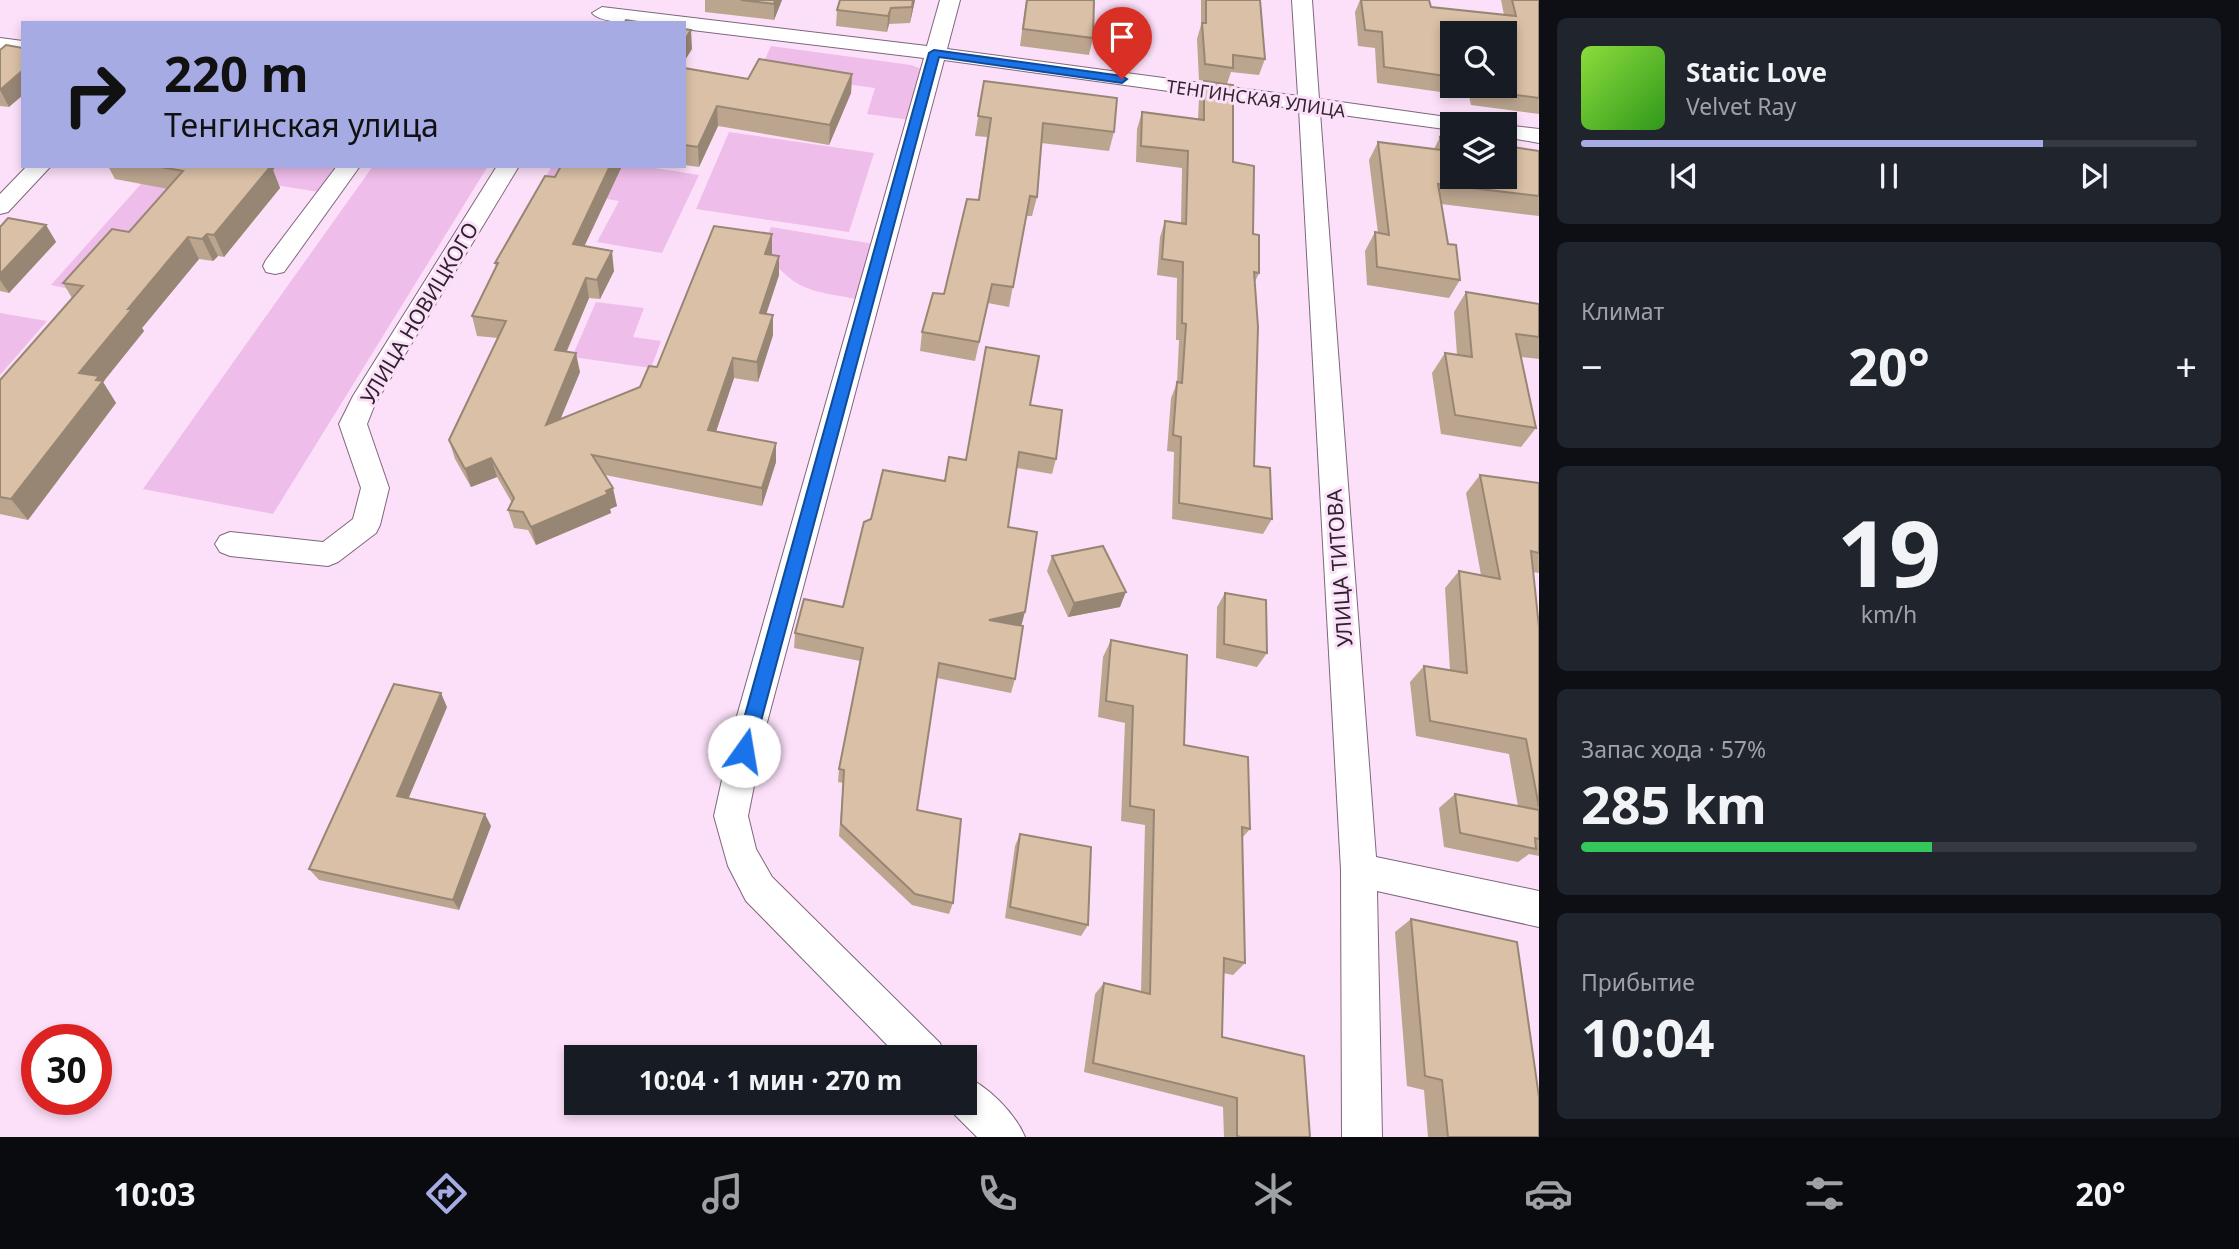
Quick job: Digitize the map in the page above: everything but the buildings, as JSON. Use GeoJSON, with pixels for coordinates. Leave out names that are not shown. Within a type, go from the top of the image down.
{"type":"FeatureCollection","features":[{"type":"Feature","properties":{"kind":"street"},"geometry":{"type":"LineString","coordinates":[[914,1045],[760,890],[740,854],[731,816],[749,730],[950,0]]}},
{"type":"Feature","properties":{"kind":"street","name":"УЛИЦА ТИТОВА"},"geometry":{"type":"LineString","coordinates":[[1302,0],[1359,870],[1362,1137]]}},
{"type":"Feature","properties":{"kind":"street","name":"ТЕНГИНСКАЯ УЛИЦА"},"geometry":{"type":"LineString","coordinates":[[602,12],[667,21]]}},
{"type":"Feature","properties":{"kind":"street","name":"ТЕНГИНСКАЯ УЛИЦА"},"geometry":{"type":"LineString","coordinates":[[686,23],[934,53],[1440,122]]}},
{"type":"Feature","properties":{"kind":"street"},"geometry":{"type":"LineString","coordinates":[[0,44],[21,47]]}},
{"type":"Feature","properties":{"kind":"street"},"geometry":{"type":"LineString","coordinates":[[1517,133],[1539,136]]}},
{"type":"Feature","properties":{"kind":"street"},"geometry":{"type":"LineString","coordinates":[[0,207],[38,168]]}},
{"type":"Feature","properties":{"kind":"street"},"geometry":{"type":"LineString","coordinates":[[275,266],[348,168]]}},
{"type":"Feature","properties":{"kind":"street","name":"УЛИЦА НОВИЦКОГО"},"geometry":{"type":"LineString","coordinates":[[230,544],[328,554],[366,525],[375,488],[353,424],[362,403],[507,168]]}},
{"type":"Feature","properties":{"kind":"street"},"geometry":{"type":"LineString","coordinates":[[1359,870],[1539,909]]}},
{"type":"Feature","properties":{"kind":"street"},"geometry":{"type":"LineString","coordinates":[[977,1109],[1005,1137]]}},
{"type":"Feature","properties":{"kind":"shaded area"},"geometry":{"type":"Polygon","coordinates":[[[771,46],[911,65],[922,69],[910,120],[867,114],[875,88],[759,72],[771,46]]]}},
{"type":"Feature","properties":{"kind":"shaded area"},"geometry":{"type":"Polygon","coordinates":[[[729,132],[874,153],[849,232],[696,209],[729,132]]]}},
{"type":"Feature","properties":{"kind":"shaded area"},"geometry":{"type":"Polygon","coordinates":[[[155,168],[190,168],[79,291],[51,285],[155,168]]]}},
{"type":"Feature","properties":{"kind":"shaded area"},"geometry":{"type":"Polygon","coordinates":[[[224,168],[337,168],[319,192],[263,183],[224,168]]]}},
{"type":"Feature","properties":{"kind":"shaded area"},"geometry":{"type":"Polygon","coordinates":[[[372,168],[487,168],[273,514],[143,489],[372,168]]]}},
{"type":"Feature","properties":{"kind":"shaded area"},"geometry":{"type":"Polygon","coordinates":[[[551,168],[655,168],[699,175],[662,253],[597,242],[619,201],[539,188],[551,168]]]}},
{"type":"Feature","properties":{"kind":"shaded area"},"geometry":{"type":"Polygon","coordinates":[[[771,227],[874,244],[857,299],[813,290],[784,273],[762,249],[771,227]]]}},
{"type":"Feature","properties":{"kind":"shaded area"},"geometry":{"type":"Polygon","coordinates":[[[596,302],[644,308],[633,337],[661,341],[651,368],[572,357],[596,302]]]}},
{"type":"Feature","properties":{"kind":"shaded area"},"geometry":{"type":"Polygon","coordinates":[[[0,313],[47,321],[0,375],[0,313]]]}},
{"type":"Feature","properties":{"kind":"route"},"geometry":{"type":"LineString","coordinates":[[744,751],[934,53],[1122,79]]}}]}
